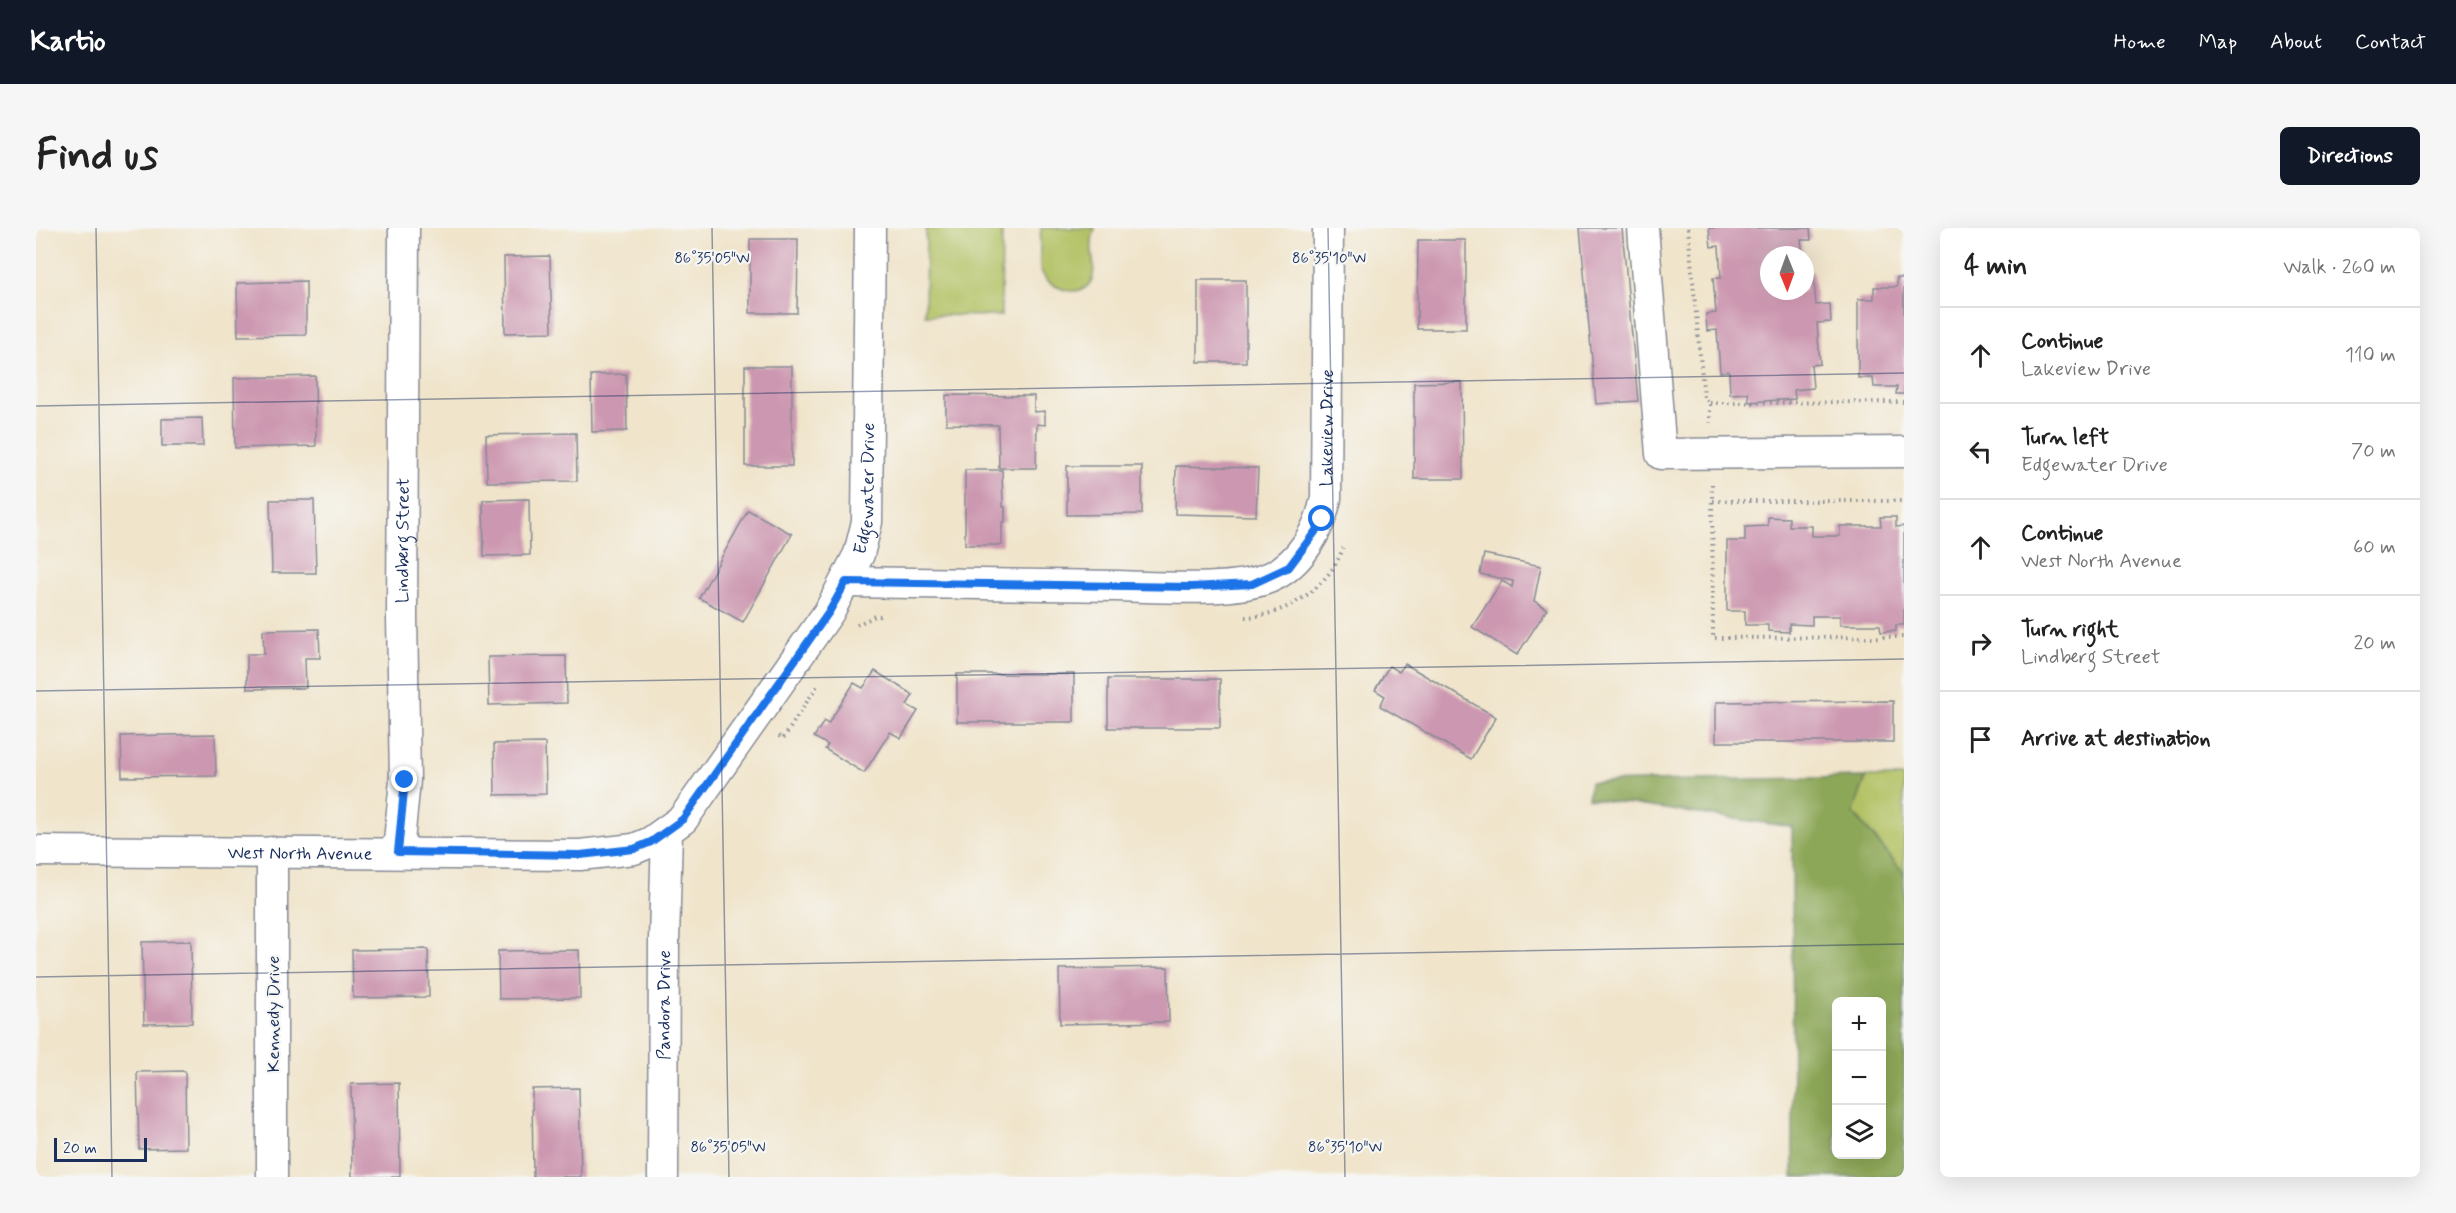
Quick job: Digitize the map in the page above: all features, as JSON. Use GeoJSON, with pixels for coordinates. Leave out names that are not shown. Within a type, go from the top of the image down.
{"type":"FeatureCollection","features":[{"type":"Feature","properties":{"kind":"street","name":"Lindberg Street"},"geometry":{"type":"LineString","coordinates":[[398,852],[405,780],[402,618],[404,228]]}},
{"type":"Feature","properties":{"kind":"street","name":"Edgewater Drive"},"geometry":{"type":"LineString","coordinates":[[667,831],[683,819],[829,612],[859,554],[867,522],[870,228]]}},
{"type":"Feature","properties":{"kind":"street","name":"Lakeview Drive"},"geometry":{"type":"LineString","coordinates":[[846,582],[1191,587],[1252,584],[1289,567],[1322,519],[1326,498],[1328,228]]}},
{"type":"Feature","properties":{"kind":"street"},"geometry":{"type":"LineString","coordinates":[[1643,228],[1660,454],[1904,452]]}},
{"type":"Feature","properties":{"kind":"street","name":"West North Avenue"},"geometry":{"type":"LineString","coordinates":[[36,851],[580,855],[634,849],[651,842],[667,831]]}},
{"type":"Feature","properties":{"kind":"street","name":"Pandora Drive"},"geometry":{"type":"LineString","coordinates":[[663,1177],[667,831]]}},
{"type":"Feature","properties":{"kind":"street","name":"Kennedy Drive"},"geometry":{"type":"LineString","coordinates":[[272,852],[272,1177]]}},
{"type":"Feature","properties":{"kind":"path"},"geometry":{"type":"LineString","coordinates":[[1688,228],[1704,398],[1710,403],[1904,402]]}},
{"type":"Feature","properties":{"kind":"path"},"geometry":{"type":"LineString","coordinates":[[1710,403],[1713,638],[1904,637]]}},
{"type":"Feature","properties":{"kind":"path"},"geometry":{"type":"LineString","coordinates":[[1713,501],[1904,501]]}},
{"type":"Feature","properties":{"kind":"green space"},"geometry":{"type":"Polygon","coordinates":[[[926,228],[1002,228],[1001,316],[925,315],[926,228]]]}},
{"type":"Feature","properties":{"kind":"green space"},"geometry":{"type":"Polygon","coordinates":[[[1041,228],[1095,228],[1092,238],[1094,268],[1090,283],[1085,288],[1078,291],[1063,289],[1049,282],[1044,276],[1040,262],[1041,228]]]}},
{"type":"Feature","properties":{"kind":"green space"},"geometry":{"type":"Polygon","coordinates":[[[1866,777],[1904,777],[1904,873],[1853,812],[1866,777]]]}},
{"type":"Feature","properties":{"kind":"green space"},"geometry":{"type":"Polygon","coordinates":[[[1866,777],[1853,813],[1904,873],[1904,1177],[1793,1177],[1792,827],[1588,798],[1590,782],[1866,777]]]}},
{"type":"Feature","properties":{"kind":"building"},"geometry":{"type":"Polygon","coordinates":[[[1580,228],[1622,228],[1638,401],[1596,404],[1580,228]]]}},
{"type":"Feature","properties":{"kind":"building"},"geometry":{"type":"Polygon","coordinates":[[[1709,228],[1810,228],[1811,240],[1801,240],[1802,246],[1760,246],[1760,300],[1814,300],[1814,282],[1816,305],[1830,304],[1831,322],[1817,323],[1820,364],[1811,365],[1813,388],[1794,390],[1795,399],[1749,402],[1748,393],[1730,394],[1729,371],[1720,372],[1717,330],[1707,331],[1706,314],[1716,313],[1713,278],[1721,278],[1719,246],[1711,247],[1709,228]]]}},
{"type":"Feature","properties":{"kind":"building"},"geometry":{"type":"Polygon","coordinates":[[[750,239],[798,239],[797,313],[750,313],[750,239]]]}},
{"type":"Feature","properties":{"kind":"building"},"geometry":{"type":"Polygon","coordinates":[[[1418,240],[1466,240],[1466,329],[1417,329],[1418,240]]]}},
{"type":"Feature","properties":{"kind":"building"},"geometry":{"type":"Polygon","coordinates":[[[550,256],[552,332],[505,333],[504,257],[550,256]]]}},
{"type":"Feature","properties":{"kind":"building"},"geometry":{"type":"Polygon","coordinates":[[[1897,278],[1904,278],[1904,394],[1896,394],[1897,387],[1874,387],[1873,378],[1858,378],[1858,299],[1874,299],[1874,287],[1897,287],[1897,278]]]}},
{"type":"Feature","properties":{"kind":"building"},"geometry":{"type":"Polygon","coordinates":[[[1198,280],[1246,280],[1246,362],[1198,362],[1198,280]]]}},
{"type":"Feature","properties":{"kind":"building"},"geometry":{"type":"Polygon","coordinates":[[[306,281],[306,335],[238,336],[237,283],[306,281]]]}},
{"type":"Feature","properties":{"kind":"building"},"geometry":{"type":"Polygon","coordinates":[[[745,366],[792,366],[792,466],[745,466],[745,366]]]}},
{"type":"Feature","properties":{"kind":"building"},"geometry":{"type":"Polygon","coordinates":[[[626,374],[627,431],[592,432],[591,375],[626,374]]]}},
{"type":"Feature","properties":{"kind":"building"},"geometry":{"type":"Polygon","coordinates":[[[315,376],[316,446],[235,448],[234,378],[315,376]]]}},
{"type":"Feature","properties":{"kind":"building"},"geometry":{"type":"Polygon","coordinates":[[[1462,382],[1463,479],[1414,479],[1414,383],[1462,382]]]}},
{"type":"Feature","properties":{"kind":"building"},"geometry":{"type":"Polygon","coordinates":[[[946,395],[1034,396],[1034,412],[1045,411],[1045,425],[1037,424],[1036,468],[999,468],[998,425],[946,424],[946,395]]]}},
{"type":"Feature","properties":{"kind":"building"},"geometry":{"type":"Polygon","coordinates":[[[202,418],[203,446],[162,446],[162,419],[202,418]]]}},
{"type":"Feature","properties":{"kind":"building"},"geometry":{"type":"Polygon","coordinates":[[[576,433],[577,481],[487,482],[486,435],[576,433]]]}},
{"type":"Feature","properties":{"kind":"building"},"geometry":{"type":"Polygon","coordinates":[[[1067,466],[1142,466],[1142,514],[1067,515],[1067,466]]]}},
{"type":"Feature","properties":{"kind":"building"},"geometry":{"type":"Polygon","coordinates":[[[1176,466],[1258,468],[1256,516],[1175,514],[1176,466]]]}},
{"type":"Feature","properties":{"kind":"building"},"geometry":{"type":"Polygon","coordinates":[[[965,470],[1002,470],[1005,522],[1002,522],[1002,545],[965,545],[965,470]]]}},
{"type":"Feature","properties":{"kind":"building"},"geometry":{"type":"Polygon","coordinates":[[[529,499],[530,555],[484,556],[483,500],[529,499]]]}},
{"type":"Feature","properties":{"kind":"building"},"geometry":{"type":"Polygon","coordinates":[[[270,500],[314,500],[316,573],[272,573],[270,500]]]}},
{"type":"Feature","properties":{"kind":"building"},"geometry":{"type":"Polygon","coordinates":[[[748,510],[792,534],[743,622],[699,598],[748,510]]]}},
{"type":"Feature","properties":{"kind":"building"},"geometry":{"type":"Polygon","coordinates":[[[1768,517],[1789,518],[1789,526],[1812,526],[1812,536],[1840,536],[1840,526],[1881,526],[1880,517],[1896,517],[1896,527],[1904,526],[1904,625],[1896,625],[1896,631],[1881,632],[1880,625],[1840,625],[1840,616],[1812,616],[1812,625],[1789,624],[1789,632],[1768,631],[1768,625],[1745,625],[1745,611],[1727,611],[1727,541],[1745,541],[1745,527],[1768,526],[1768,517]]]}},
{"type":"Feature","properties":{"kind":"building"},"geometry":{"type":"Polygon","coordinates":[[[1484,554],[1541,566],[1534,601],[1547,609],[1517,655],[1472,627],[1502,581],[1512,587],[1513,581],[1480,574],[1484,554]]]}},
{"type":"Feature","properties":{"kind":"building"},"geometry":{"type":"Polygon","coordinates":[[[319,629],[320,658],[305,658],[306,688],[247,689],[247,654],[264,654],[263,630],[319,629]]]}},
{"type":"Feature","properties":{"kind":"building"},"geometry":{"type":"Polygon","coordinates":[[[566,656],[567,703],[489,705],[488,657],[566,656]]]}},
{"type":"Feature","properties":{"kind":"building"},"geometry":{"type":"Polygon","coordinates":[[[1405,664],[1496,717],[1471,759],[1380,706],[1385,696],[1375,690],[1389,666],[1399,672],[1405,664]]]}},
{"type":"Feature","properties":{"kind":"building"},"geometry":{"type":"Polygon","coordinates":[[[875,671],[913,695],[907,705],[918,711],[901,738],[890,732],[864,773],[825,749],[828,745],[814,737],[824,721],[828,724],[854,683],[863,688],[875,671]]]}},
{"type":"Feature","properties":{"kind":"building"},"geometry":{"type":"Polygon","coordinates":[[[957,674],[1074,674],[1074,722],[957,722],[957,674]]]}},
{"type":"Feature","properties":{"kind":"building"},"geometry":{"type":"Polygon","coordinates":[[[1108,679],[1220,679],[1220,728],[1108,728],[1108,679]]]}},
{"type":"Feature","properties":{"kind":"building"},"geometry":{"type":"Polygon","coordinates":[[[1893,701],[1893,742],[1716,742],[1716,702],[1893,701]]]}},
{"type":"Feature","properties":{"kind":"building"},"geometry":{"type":"Polygon","coordinates":[[[215,734],[216,776],[122,777],[121,736],[215,734]]]}},
{"type":"Feature","properties":{"kind":"building"},"geometry":{"type":"Polygon","coordinates":[[[545,743],[546,794],[495,795],[494,744],[545,743]]]}},
{"type":"Feature","properties":{"kind":"building"},"geometry":{"type":"Polygon","coordinates":[[[191,941],[192,1023],[144,1024],[142,942],[191,941]]]}},
{"type":"Feature","properties":{"kind":"building"},"geometry":{"type":"Polygon","coordinates":[[[428,949],[429,997],[353,998],[352,950],[428,949]]]}},
{"type":"Feature","properties":{"kind":"building"},"geometry":{"type":"Polygon","coordinates":[[[579,950],[580,998],[499,999],[498,951],[579,950]]]}},
{"type":"Feature","properties":{"kind":"building"},"geometry":{"type":"Polygon","coordinates":[[[1168,967],[1169,1022],[1060,1024],[1059,969],[1168,967]]]}},
{"type":"Feature","properties":{"kind":"building"},"geometry":{"type":"Polygon","coordinates":[[[185,1071],[186,1148],[139,1149],[137,1072],[185,1071]]]}},
{"type":"Feature","properties":{"kind":"building"},"geometry":{"type":"Polygon","coordinates":[[[399,1083],[400,1177],[352,1177],[351,1084],[399,1083]]]}},
{"type":"Feature","properties":{"kind":"building"},"geometry":{"type":"Polygon","coordinates":[[[579,1088],[581,1177],[533,1177],[532,1089],[579,1088]]]}},
{"type":"Feature","properties":{"kind":"route"},"geometry":{"type":"LineString","coordinates":[[405,780],[398,852],[580,855],[634,849],[651,842],[683,819],[829,612],[846,582],[1191,587],[1252,584],[1289,567],[1322,519]]}}]}
